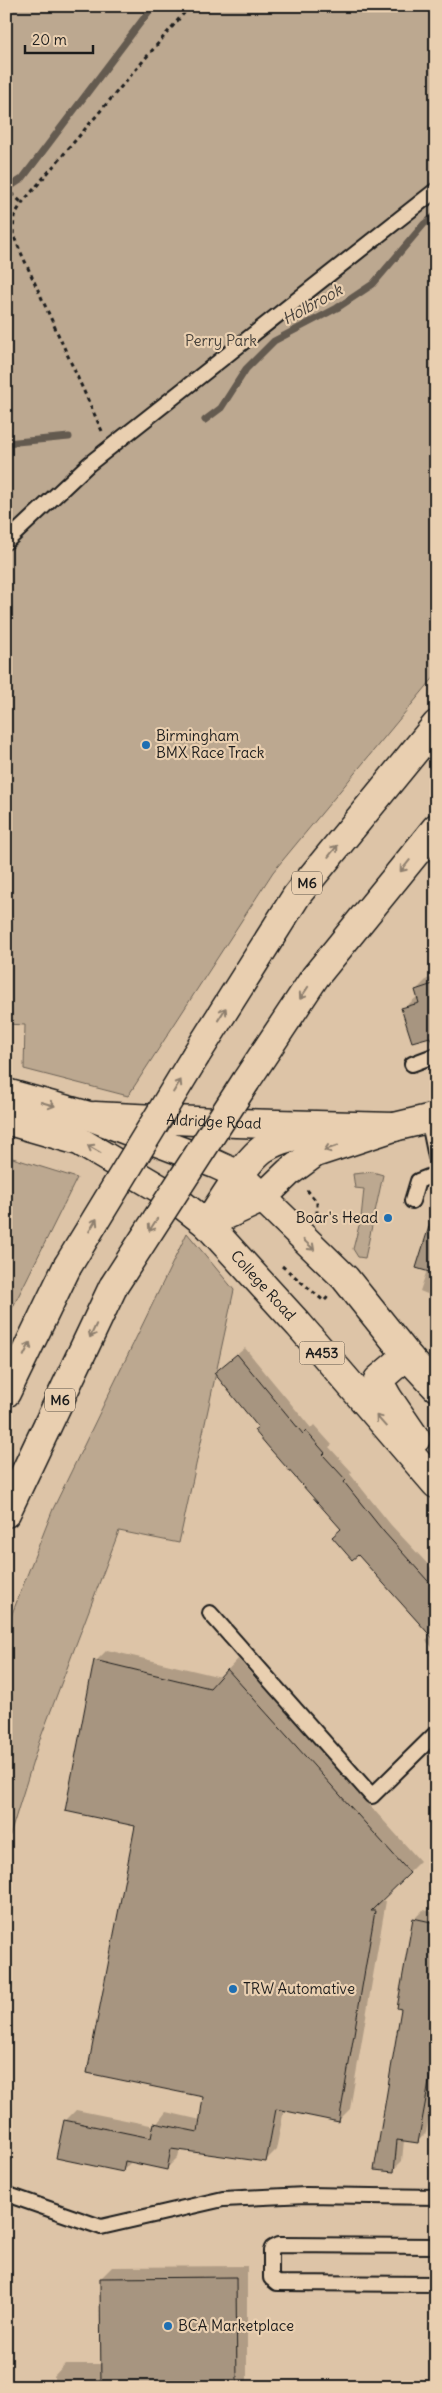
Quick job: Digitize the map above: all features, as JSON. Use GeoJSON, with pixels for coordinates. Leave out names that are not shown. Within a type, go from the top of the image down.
{"type":"FeatureCollection","features":[{"type":"Feature","properties":{"kind":"main road","name":"M6"},"geometry":{"type":"LineString","coordinates":[[6,1393],[68,1266],[196,1055],[297,895],[436,725]]}},
{"type":"Feature","properties":{"kind":"main road","name":"M6"},"geometry":{"type":"LineString","coordinates":[[6,1513],[113,1287],[315,976],[436,828]]}},
{"type":"Feature","properties":{"kind":"main road","name":"Aldridge Road"},"geometry":{"type":"LineString","coordinates":[[6,1093],[89,1116],[215,1164],[238,1175],[261,1199]]}},
{"type":"Feature","properties":{"kind":"main road","name":"Aldridge Road"},"geometry":{"type":"LineString","coordinates":[[89,1116],[394,1127]]}},
{"type":"Feature","properties":{"kind":"main road","name":"Aldridge Road"},"geometry":{"type":"LineString","coordinates":[[208,1224],[261,1199],[289,1172],[315,1153],[394,1127],[432,1118]]}},
{"type":"Feature","properties":{"kind":"main road","name":"A453"},"geometry":{"type":"LineString","coordinates":[[6,1120],[79,1141],[168,1193],[208,1224]]}},
{"type":"Feature","properties":{"kind":"main road","name":"Aldridge Road"},"geometry":{"type":"LineString","coordinates":[[208,1224],[238,1175],[264,1148],[283,1140],[338,1125]]}},
{"type":"Feature","properties":{"kind":"main road"},"geometry":{"type":"LineString","coordinates":[[261,1199],[345,1278],[410,1359],[436,1387]]}},
{"type":"Feature","properties":{"kind":"main road","name":"College Road"},"geometry":{"type":"LineString","coordinates":[[208,1224],[299,1325],[436,1484]]}},
{"type":"Feature","properties":{"kind":"main road"},"geometry":{"type":"LineString","coordinates":[[410,1359],[399,1362],[378,1380],[388,1398],[436,1467]]}},
{"type":"Feature","properties":{"kind":"lane"},"geometry":{"type":"LineString","coordinates":[[6,542],[110,447],[436,190]]}},
{"type":"Feature","properties":{"kind":"lane"},"geometry":{"type":"LineString","coordinates":[[412,1064],[436,1056]]}},
{"type":"Feature","properties":{"kind":"lane"},"geometry":{"type":"LineString","coordinates":[[432,1118],[436,1157]]}},
{"type":"Feature","properties":{"kind":"lane"},"geometry":{"type":"LineString","coordinates":[[412,1200],[418,1181],[436,1174]]}},
{"type":"Feature","properties":{"kind":"lane"},"geometry":{"type":"LineString","coordinates":[[210,1613],[372,1796],[436,1732]]}},
{"type":"Feature","properties":{"kind":"lane"},"geometry":{"type":"LineString","coordinates":[[6,2194],[101,2227],[223,2199],[306,2196],[436,2197]]}},
{"type":"Feature","properties":{"kind":"lane"},"geometry":{"type":"LineString","coordinates":[[436,2246],[278,2245],[272,2248],[271,2278],[277,2283],[436,2284]]}},
{"type":"Feature","properties":{"kind":"path"},"geometry":{"type":"LineString","coordinates":[[110,447],[13,235],[14,216],[22,202],[190,6]]}},
{"type":"Feature","properties":{"kind":"path"},"geometry":{"type":"LineString","coordinates":[[6,188],[22,202]]}},
{"type":"Feature","properties":{"kind":"green space","name":"Perry Park"},"geometry":{"type":"Polygon","coordinates":[[[6,6],[436,6],[436,675],[273,872],[128,1096],[24,1069],[25,1025],[6,1024],[6,6]]]}},
{"type":"Feature","properties":{"kind":"green space"},"geometry":{"type":"Polygon","coordinates":[[[6,1156],[77,1178],[6,1321],[6,1156]]]}},
{"type":"Feature","properties":{"kind":"green space"},"geometry":{"type":"Polygon","coordinates":[[[373,1172],[383,1175],[365,1258],[358,1257],[353,1249],[361,1218],[364,1189],[355,1188],[353,1174],[373,1172]]]}},
{"type":"Feature","properties":{"kind":"green space"},"geometry":{"type":"Polygon","coordinates":[[[187,1233],[234,1290],[179,1543],[119,1531],[39,1742],[6,1848],[6,1629],[53,1509],[187,1233]]]}},
{"type":"Feature","properties":{"kind":"building"},"geometry":{"type":"Polygon","coordinates":[[[436,983],[436,1043],[432,1043],[430,1037],[412,1042],[401,1008],[419,1003],[415,990],[436,983]]]}},
{"type":"Feature","properties":{"kind":"building"},"geometry":{"type":"Polygon","coordinates":[[[432,1217],[436,1218],[436,1274],[416,1268],[432,1217]]]}},
{"type":"Feature","properties":{"kind":"building"},"geometry":{"type":"Polygon","coordinates":[[[237,1354],[303,1434],[306,1431],[325,1453],[323,1455],[346,1480],[344,1482],[384,1532],[436,1590],[436,1642],[358,1555],[352,1560],[332,1537],[341,1529],[254,1430],[258,1427],[214,1373],[237,1354]]]}},
{"type":"Feature","properties":{"kind":"building","name":"TRW Automative"},"geometry":{"type":"Polygon","coordinates":[[[94,1660],[210,1688],[227,1669],[410,1873],[371,1911],[375,1911],[339,2122],[276,2109],[266,2162],[171,2149],[167,2170],[125,2161],[123,2172],[56,2158],[64,2120],[151,2138],[154,2123],[198,2132],[203,2097],[87,2073],[135,1826],[65,1811],[94,1660]]]}},
{"type":"Feature","properties":{"kind":"building"},"geometry":{"type":"Polygon","coordinates":[[[413,1918],[436,1923],[436,2044],[418,2143],[397,2140],[394,2172],[374,2170],[401,2009],[397,2008],[413,1918]]]}},
{"type":"Feature","properties":{"kind":"building","name":"BCA Marketplace"},"geometry":{"type":"Polygon","coordinates":[[[236,2277],[237,2387],[101,2387],[100,2278],[236,2277]]]}},
{"type":"Feature","properties":{"kind":"waterway"},"geometry":{"type":"LineString","coordinates":[[11,186],[22,179],[153,6]]}},
{"type":"Feature","properties":{"kind":"waterway","name":"Holbrook"},"geometry":{"type":"LineString","coordinates":[[205,420],[221,408],[246,369],[274,341],[337,308],[373,284],[424,224],[436,215]]}},
{"type":"Feature","properties":{"kind":"waterway","name":"Holbrook"},"geometry":{"type":"LineString","coordinates":[[6,443],[69,437]]}},
{"type":"Feature","properties":{"kind":"place","name":"Birmingham BMX Race Track"},"geometry":{"type":"Point","coordinates":[146,745]}},
{"type":"Feature","properties":{"kind":"place","name":"Boar's Head"},"geometry":{"type":"Point","coordinates":[388,1218]}},
{"type":"Feature","properties":{"kind":"place","name":"TRW Automative"},"geometry":{"type":"Point","coordinates":[233,1989]}},
{"type":"Feature","properties":{"kind":"place","name":"BCA Marketplace"},"geometry":{"type":"Point","coordinates":[168,2326]}}]}
